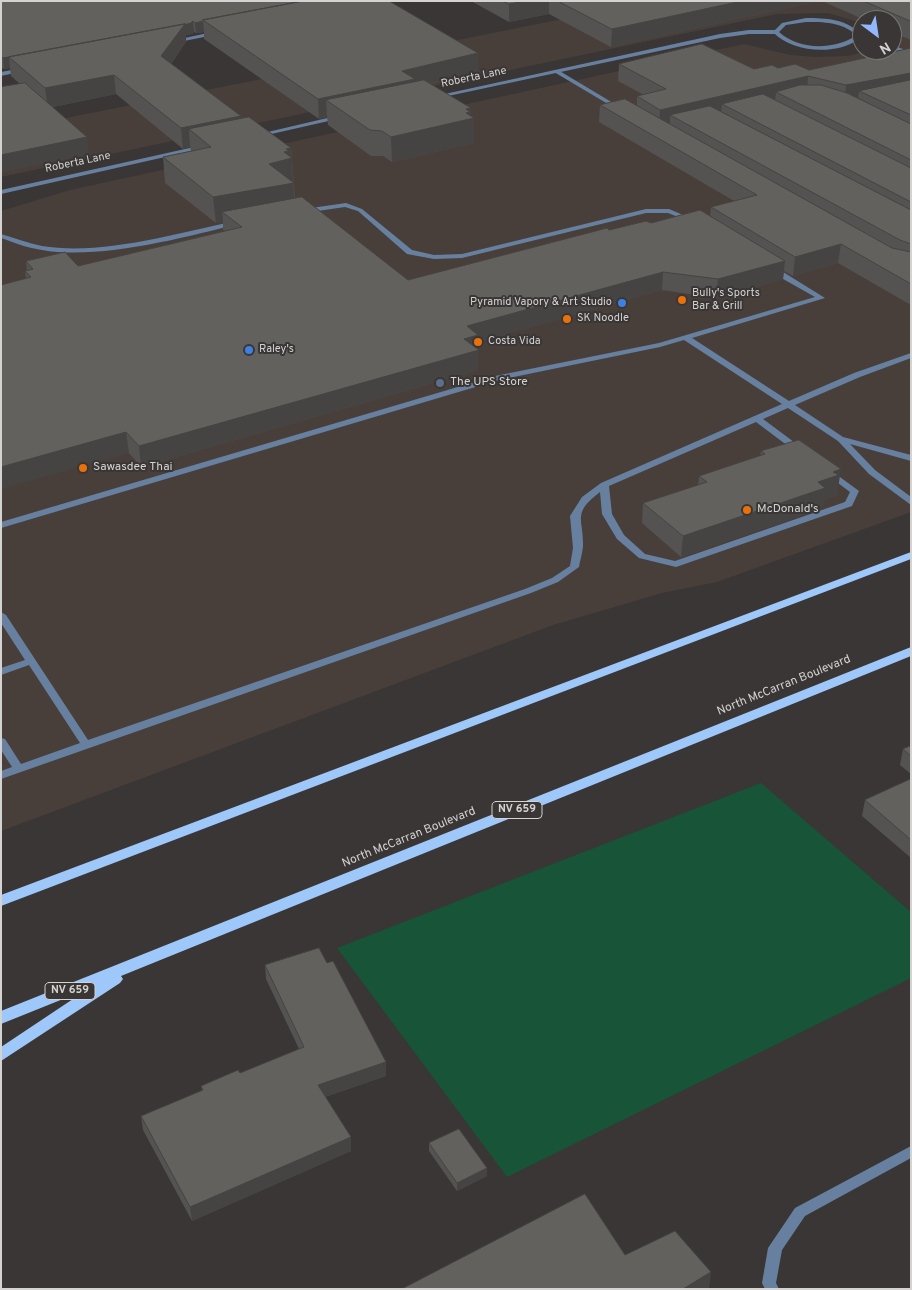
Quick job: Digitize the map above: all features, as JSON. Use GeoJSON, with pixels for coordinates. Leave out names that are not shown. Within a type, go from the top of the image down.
{"type":"FeatureCollection","features":[{"type":"Feature","properties":{"kind":"main road"},"geometry":{"type":"LineString","coordinates":[[1,901],[911,555]]}},
{"type":"Feature","properties":{"kind":"main road","name":"North McCarran Boulevard"},"geometry":{"type":"LineString","coordinates":[[1,1018],[911,651]]}},
{"type":"Feature","properties":{"kind":"main road"},"geometry":{"type":"LineString","coordinates":[[1,1055],[138,963]]}},
{"type":"Feature","properties":{"kind":"street"},"geometry":{"type":"LineString","coordinates":[[852,28],[820,20],[793,21],[784,24],[776,32],[786,41],[821,47],[844,45],[852,42]]}},
{"type":"Feature","properties":{"kind":"street"},"geometry":{"type":"LineString","coordinates":[[166,43],[223,32]]}},
{"type":"Feature","properties":{"kind":"street","name":"Roberta Lane"},"geometry":{"type":"LineString","coordinates":[[430,98],[720,36],[749,32],[776,32]]}},
{"type":"Feature","properties":{"kind":"street"},"geometry":{"type":"LineString","coordinates":[[1,74],[30,68]]}},
{"type":"Feature","properties":{"kind":"street"},"geometry":{"type":"LineString","coordinates":[[556,70],[626,113]]}},
{"type":"Feature","properties":{"kind":"street"},"geometry":{"type":"LineString","coordinates":[[250,136],[347,116]]}},
{"type":"Feature","properties":{"kind":"street","name":"Roberta Lane"},"geometry":{"type":"LineString","coordinates":[[1,192],[211,145]]}},
{"type":"Feature","properties":{"kind":"street"},"geometry":{"type":"LineString","coordinates":[[293,213],[346,205],[360,210],[410,252],[434,257],[462,256],[646,211],[669,211],[686,216],[702,227]]}},
{"type":"Feature","properties":{"kind":"street"},"geometry":{"type":"LineString","coordinates":[[1,236],[42,248],[70,250],[113,246],[245,222]]}},
{"type":"Feature","properties":{"kind":"street"},"geometry":{"type":"LineString","coordinates":[[1,525],[498,378],[660,346],[820,298],[762,262]]}},
{"type":"Feature","properties":{"kind":"street"},"geometry":{"type":"LineString","coordinates":[[686,338],[841,439],[872,472],[911,502]]}},
{"type":"Feature","properties":{"kind":"street"},"geometry":{"type":"LineString","coordinates":[[1,775],[555,580],[574,567],[578,548],[575,516],[585,499],[604,484],[857,375],[911,355]]}},
{"type":"Feature","properties":{"kind":"street"},"geometry":{"type":"LineString","coordinates":[[757,419],[810,458]]}},
{"type":"Feature","properties":{"kind":"street"},"geometry":{"type":"LineString","coordinates":[[841,439],[911,458]]}},
{"type":"Feature","properties":{"kind":"street"},"geometry":{"type":"LineString","coordinates":[[604,484],[607,514],[620,537],[642,556],[676,564],[848,504],[854,491],[825,468]]}},
{"type":"Feature","properties":{"kind":"street"},"geometry":{"type":"LineString","coordinates":[[1,615],[86,745]]}},
{"type":"Feature","properties":{"kind":"street"},"geometry":{"type":"LineString","coordinates":[[1,672],[31,662]]}},
{"type":"Feature","properties":{"kind":"street"},"geometry":{"type":"LineString","coordinates":[[1,741],[18,769]]}},
{"type":"Feature","properties":{"kind":"street"},"geometry":{"type":"LineString","coordinates":[[772,1289],[769,1283],[775,1248],[800,1212],[911,1151]]}},
{"type":"Feature","properties":{"kind":"shaded area"},"geometry":{"type":"Polygon","coordinates":[[[653,1],[911,1],[911,512],[717,582],[662,593],[553,625],[1,831],[1,211],[70,190],[744,44],[790,55],[816,57],[852,55],[852,60],[902,60],[902,10],[852,10],[852,20],[828,13],[777,14],[1,177],[1,131],[653,1]]]}},
{"type":"Feature","properties":{"kind":"green space"},"geometry":{"type":"Polygon","coordinates":[[[761,783],[911,912],[911,978],[507,1177],[337,948],[761,783]]]}},
{"type":"Feature","properties":{"kind":"building"},"geometry":{"type":"Polygon","coordinates":[[[1,1],[303,1],[3,58],[1,57],[1,1]]]}},
{"type":"Feature","properties":{"kind":"building"},"geometry":{"type":"Polygon","coordinates":[[[303,1],[389,1],[478,53],[402,71],[415,79],[318,99],[203,20],[303,1]]]}},
{"type":"Feature","properties":{"kind":"building"},"geometry":{"type":"Polygon","coordinates":[[[503,1],[526,1],[509,4],[503,1]]]}},
{"type":"Feature","properties":{"kind":"building"},"geometry":{"type":"Polygon","coordinates":[[[558,1],[742,1],[612,29],[558,1]]]}},
{"type":"Feature","properties":{"kind":"building"},"geometry":{"type":"Polygon","coordinates":[[[864,1],[911,1],[911,21],[902,17],[902,10],[885,10],[864,1]]]}},
{"type":"Feature","properties":{"kind":"building"},"geometry":{"type":"Polygon","coordinates":[[[185,24],[161,56],[241,116],[181,128],[114,75],[45,88],[9,57],[185,24]]]}},
{"type":"Feature","properties":{"kind":"building"},"geometry":{"type":"Polygon","coordinates":[[[702,44],[754,69],[772,65],[778,68],[795,64],[809,70],[855,60],[902,60],[902,50],[911,48],[911,73],[846,85],[808,76],[660,110],[637,96],[666,89],[619,64],[702,44]]]}},
{"type":"Feature","properties":{"kind":"building"},"geometry":{"type":"Polygon","coordinates":[[[424,80],[471,108],[466,109],[470,112],[466,113],[474,118],[391,137],[382,131],[370,130],[326,100],[424,80]]]}},
{"type":"Feature","properties":{"kind":"building"},"geometry":{"type":"Polygon","coordinates":[[[911,80],[911,115],[859,91],[911,80]]]}},
{"type":"Feature","properties":{"kind":"building"},"geometry":{"type":"Polygon","coordinates":[[[25,83],[87,137],[1,155],[1,87],[25,83]]]}},
{"type":"Feature","properties":{"kind":"building"},"geometry":{"type":"Polygon","coordinates":[[[800,85],[821,85],[847,93],[911,124],[911,160],[776,92],[800,85]]]}},
{"type":"Feature","properties":{"kind":"building"},"geometry":{"type":"Polygon","coordinates":[[[763,94],[911,168],[911,202],[722,104],[763,94]]]}},
{"type":"Feature","properties":{"kind":"building"},"geometry":{"type":"Polygon","coordinates":[[[625,99],[892,248],[911,252],[911,284],[841,244],[795,257],[711,207],[757,195],[600,105],[625,99]]]}},
{"type":"Feature","properties":{"kind":"building"},"geometry":{"type":"Polygon","coordinates":[[[710,106],[911,210],[911,244],[900,240],[670,115],[710,106]]]}},
{"type":"Feature","properties":{"kind":"building"},"geometry":{"type":"Polygon","coordinates":[[[249,117],[291,148],[286,149],[289,151],[284,152],[292,158],[269,164],[294,183],[213,197],[163,157],[211,147],[189,129],[249,117]]]}},
{"type":"Feature","properties":{"kind":"building","name":"Raley's"},"geometry":{"type":"Polygon","coordinates":[[[302,197],[408,280],[607,228],[609,230],[646,221],[651,223],[700,210],[785,261],[718,279],[663,272],[467,326],[478,335],[464,339],[479,350],[139,446],[126,432],[1,467],[1,285],[31,277],[25,271],[33,269],[26,261],[65,252],[78,266],[242,227],[222,212],[302,197]]]}},
{"type":"Feature","properties":{"kind":"building"},"geometry":{"type":"Polygon","coordinates":[[[799,440],[841,469],[833,472],[839,475],[818,482],[825,488],[683,536],[643,503],[707,482],[699,476],[765,454],[761,451],[799,440]]]}},
{"type":"Feature","properties":{"kind":"building"},"geometry":{"type":"Polygon","coordinates":[[[911,746],[911,756],[903,749],[911,746]]]}},
{"type":"Feature","properties":{"kind":"building"},"geometry":{"type":"Polygon","coordinates":[[[911,779],[911,840],[865,800],[911,779]]]}},
{"type":"Feature","properties":{"kind":"building"},"geometry":{"type":"Polygon","coordinates":[[[319,948],[327,963],[333,961],[386,1062],[318,1085],[351,1137],[190,1207],[141,1116],[203,1090],[201,1086],[238,1070],[240,1073],[304,1047],[265,965],[319,948]]]}},
{"type":"Feature","properties":{"kind":"building"},"geometry":{"type":"Polygon","coordinates":[[[459,1129],[487,1168],[457,1183],[429,1143],[459,1129]]]}},
{"type":"Feature","properties":{"kind":"building"},"geometry":{"type":"Polygon","coordinates":[[[585,1194],[625,1255],[675,1231],[711,1272],[683,1289],[402,1289],[585,1194]]]}},
{"type":"Feature","properties":{"kind":"place","name":"Bully's Sports Bar & Grill"},"geometry":{"type":"Point","coordinates":[682,300]}},
{"type":"Feature","properties":{"kind":"place","name":"Pyramid Vapory & Art Studio"},"geometry":{"type":"Point","coordinates":[622,303]}},
{"type":"Feature","properties":{"kind":"place","name":"SK Noodle"},"geometry":{"type":"Point","coordinates":[567,319]}},
{"type":"Feature","properties":{"kind":"place","name":"Costa Vida"},"geometry":{"type":"Point","coordinates":[478,342]}},
{"type":"Feature","properties":{"kind":"place","name":"Raley's"},"geometry":{"type":"Point","coordinates":[249,350]}},
{"type":"Feature","properties":{"kind":"place","name":"The UPS Store"},"geometry":{"type":"Point","coordinates":[440,383]}},
{"type":"Feature","properties":{"kind":"place","name":"Sawasdee Thai"},"geometry":{"type":"Point","coordinates":[83,468]}},
{"type":"Feature","properties":{"kind":"place","name":"McDonald's"},"geometry":{"type":"Point","coordinates":[747,510]}}]}
